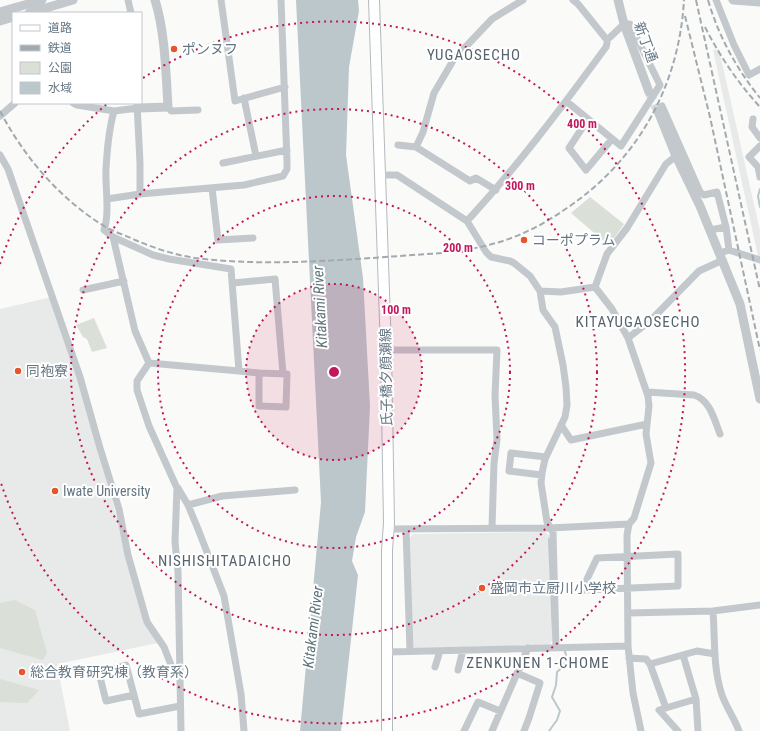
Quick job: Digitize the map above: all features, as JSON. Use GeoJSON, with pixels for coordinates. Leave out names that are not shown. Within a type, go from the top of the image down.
{"type":"FeatureCollection","features":[{"type":"Feature","properties":{"kind":"main road","name":"氏子橋夕顔瀬線"},"geometry":{"type":"LineString","coordinates":[[374,0],[386,350],[389,529],[387,550],[387,731]]}},
{"type":"Feature","properties":{"kind":"street"},"geometry":{"type":"LineString","coordinates":[[0,12],[73,0]]}},
{"type":"Feature","properties":{"kind":"street"},"geometry":{"type":"LineString","coordinates":[[128,0],[131,12]]}},
{"type":"Feature","properties":{"kind":"street"},"geometry":{"type":"LineString","coordinates":[[155,0],[160,14],[167,78],[168,107]]}},
{"type":"Feature","properties":{"kind":"street"},"geometry":{"type":"LineString","coordinates":[[221,0],[235,101],[285,87]]}},
{"type":"Feature","properties":{"kind":"street"},"geometry":{"type":"LineString","coordinates":[[106,199],[140,194],[244,185],[283,176],[287,169],[287,150],[280,0]]}},
{"type":"Feature","properties":{"kind":"street"},"geometry":{"type":"LineString","coordinates":[[416,147],[423,132],[434,93],[454,59],[492,19],[523,0]]}},
{"type":"Feature","properties":{"kind":"street"},"geometry":{"type":"LineString","coordinates":[[573,0],[578,4],[607,40]]}},
{"type":"Feature","properties":{"kind":"street","name":"新丁通"},"geometry":{"type":"LineString","coordinates":[[618,0],[624,24],[649,92]]}},
{"type":"Feature","properties":{"kind":"street"},"geometry":{"type":"LineString","coordinates":[[716,0],[734,45],[750,75],[760,69]]}},
{"type":"Feature","properties":{"kind":"street"},"geometry":{"type":"LineString","coordinates":[[732,0],[760,3]]}},
{"type":"Feature","properties":{"kind":"street"},"geometry":{"type":"LineString","coordinates":[[31,12],[46,5]]}},
{"type":"Feature","properties":{"kind":"street"},"geometry":{"type":"LineString","coordinates":[[0,21],[12,18]]}},
{"type":"Feature","properties":{"kind":"street"},"geometry":{"type":"LineString","coordinates":[[467,221],[496,190],[566,101],[606,47],[607,40],[624,24],[630,24],[660,85],[621,146],[566,101]]}},
{"type":"Feature","properties":{"kind":"street"},"geometry":{"type":"LineString","coordinates":[[244,98],[256,156]]}},
{"type":"Feature","properties":{"kind":"street"},"geometry":{"type":"LineString","coordinates":[[0,116],[14,104]]}},
{"type":"Feature","properties":{"kind":"street"},"geometry":{"type":"LineString","coordinates":[[75,104],[114,111],[138,106],[168,107],[171,111],[198,110]]}},
{"type":"Feature","properties":{"kind":"street"},"geometry":{"type":"LineString","coordinates":[[138,106],[140,194]]}},
{"type":"Feature","properties":{"kind":"street"},"geometry":{"type":"LineString","coordinates":[[660,108],[676,156],[710,230],[724,254],[740,304],[760,399]]}},
{"type":"Feature","properties":{"kind":"street"},"geometry":{"type":"LineString","coordinates":[[660,108],[700,192],[704,195],[717,192],[726,226],[724,254]]}},
{"type":"Feature","properties":{"kind":"street"},"geometry":{"type":"LineString","coordinates":[[114,111],[111,123],[106,168],[104,230],[113,237],[153,255],[231,269],[239,371]]}},
{"type":"Feature","properties":{"kind":"street"},"geometry":{"type":"LineString","coordinates":[[588,119],[569,148],[586,170],[612,139]]}},
{"type":"Feature","properties":{"kind":"street"},"geometry":{"type":"LineString","coordinates":[[753,119],[752,126],[760,138]]}},
{"type":"Feature","properties":{"kind":"street"},"geometry":{"type":"LineString","coordinates":[[398,145],[416,147],[470,181],[476,178],[496,190]]}},
{"type":"Feature","properties":{"kind":"street"},"geometry":{"type":"LineString","coordinates":[[760,146],[749,157],[758,167],[760,177]]}},
{"type":"Feature","properties":{"kind":"street"},"geometry":{"type":"LineString","coordinates":[[223,163],[287,150]]}},
{"type":"Feature","properties":{"kind":"street"},"geometry":{"type":"LineString","coordinates":[[0,156],[8,169],[80,376],[119,509],[128,555],[147,622],[164,647],[173,670],[180,676]]}},
{"type":"Feature","properties":{"kind":"street"},"geometry":{"type":"LineString","coordinates":[[595,287],[607,254],[627,228],[666,164],[676,156]]}},
{"type":"Feature","properties":{"kind":"street"},"geometry":{"type":"LineString","coordinates":[[380,174],[397,175],[467,221],[486,252],[491,257],[510,261],[530,276],[540,291],[543,310],[555,327],[563,364],[567,405],[565,417],[546,457],[541,483],[547,522],[554,532],[556,648]]}},
{"type":"Feature","properties":{"kind":"street"},"geometry":{"type":"LineString","coordinates":[[212,188],[218,240],[253,238]]}},
{"type":"Feature","properties":{"kind":"street"},"geometry":{"type":"LineString","coordinates":[[710,230],[726,226]]}},
{"type":"Feature","properties":{"kind":"street"},"geometry":{"type":"LineString","coordinates":[[113,237],[136,331],[149,363]]}},
{"type":"Feature","properties":{"kind":"street"},"geometry":{"type":"LineString","coordinates":[[628,338],[651,320],[699,271],[724,254],[760,260]]}},
{"type":"Feature","properties":{"kind":"street"},"geometry":{"type":"LineString","coordinates":[[233,283],[275,279],[283,374]]}},
{"type":"Feature","properties":{"kind":"street"},"geometry":{"type":"LineString","coordinates":[[83,290],[124,281]]}},
{"type":"Feature","properties":{"kind":"street"},"geometry":{"type":"LineString","coordinates":[[540,291],[561,292],[595,287]]}},
{"type":"Feature","properties":{"kind":"street"},"geometry":{"type":"LineString","coordinates":[[595,287],[612,309],[628,338],[647,392],[649,406],[646,434],[651,463],[634,518],[629,524],[627,535],[628,646],[633,693],[642,731]]}},
{"type":"Feature","properties":{"kind":"street"},"geometry":{"type":"LineString","coordinates":[[386,350],[497,350],[495,381],[497,439],[494,463],[492,528]]}},
{"type":"Feature","properties":{"kind":"street"},"geometry":{"type":"LineString","coordinates":[[149,363],[287,374],[286,407],[259,406],[260,373]]}},
{"type":"Feature","properties":{"kind":"street"},"geometry":{"type":"LineString","coordinates":[[149,363],[137,381],[137,390],[150,426],[177,488],[188,505],[224,596],[241,694],[244,731]]}},
{"type":"Feature","properties":{"kind":"street"},"geometry":{"type":"LineString","coordinates":[[647,392],[694,395],[701,397],[706,402],[720,434]]}},
{"type":"Feature","properties":{"kind":"street"},"geometry":{"type":"LineString","coordinates":[[561,425],[571,440],[647,424]]}},
{"type":"Feature","properties":{"kind":"street"},"geometry":{"type":"LineString","coordinates":[[542,475],[509,471],[511,453],[546,457]]}},
{"type":"Feature","properties":{"kind":"street"},"geometry":{"type":"LineString","coordinates":[[177,488],[175,542],[178,571],[181,731]]}},
{"type":"Feature","properties":{"kind":"street"},"geometry":{"type":"LineString","coordinates":[[188,505],[222,496],[295,490]]}},
{"type":"Feature","properties":{"kind":"street"},"geometry":{"type":"LineString","coordinates":[[389,529],[550,528],[629,524]]}},
{"type":"Feature","properties":{"kind":"street"},"geometry":{"type":"LineString","coordinates":[[406,529],[410,651]]}},
{"type":"Feature","properties":{"kind":"street"},"geometry":{"type":"LineString","coordinates":[[678,554],[678,586],[584,590],[597,558],[627,556],[678,554]]}},
{"type":"Feature","properties":{"kind":"street"},"geometry":{"type":"LineString","coordinates":[[628,613],[714,611],[760,605]]}},
{"type":"Feature","properties":{"kind":"street"},"geometry":{"type":"LineString","coordinates":[[714,611],[717,673],[726,706],[736,722],[739,731]]}},
{"type":"Feature","properties":{"kind":"street"},"geometry":{"type":"LineString","coordinates":[[387,652],[628,646]]}},
{"type":"Feature","properties":{"kind":"street"},"geometry":{"type":"LineString","coordinates":[[492,731],[528,648]]}},
{"type":"Feature","properties":{"kind":"street"},"geometry":{"type":"LineString","coordinates":[[435,667],[440,650]]}},
{"type":"Feature","properties":{"kind":"street"},"geometry":{"type":"LineString","coordinates":[[458,670],[463,650]]}},
{"type":"Feature","properties":{"kind":"street"},"geometry":{"type":"LineString","coordinates":[[650,664],[697,651],[715,654]]}},
{"type":"Feature","properties":{"kind":"street"},"geometry":{"type":"LineString","coordinates":[[683,655],[696,699],[698,731]]}},
{"type":"Feature","properties":{"kind":"street"},"geometry":{"type":"LineString","coordinates":[[629,658],[646,659],[650,664],[666,708]]}},
{"type":"Feature","properties":{"kind":"street"},"geometry":{"type":"LineString","coordinates":[[134,695],[106,702],[99,673],[126,665],[134,695],[138,714],[180,706]]}},
{"type":"Feature","properties":{"kind":"street"},"geometry":{"type":"LineString","coordinates":[[517,673],[540,683],[530,718],[524,731]]}},
{"type":"Feature","properties":{"kind":"street"},"geometry":{"type":"LineString","coordinates":[[678,731],[659,710],[696,699]]}},
{"type":"Feature","properties":{"kind":"street"},"geometry":{"type":"LineString","coordinates":[[464,731],[478,702],[500,711]]}},
{"type":"Feature","properties":{"kind":"shaded area"},"geometry":{"type":"Polygon","coordinates":[[[719,49],[760,231],[760,265],[713,50],[719,49]]]}},
{"type":"Feature","properties":{"kind":"shaded area","name":"Iwate University"},"geometry":{"type":"Polygon","coordinates":[[[52,297],[75,362],[144,620],[158,643],[57,664],[70,731],[0,731],[0,309],[52,297]]]}},
{"type":"Feature","properties":{"kind":"shaded area","name":"盛岡市立厨川小学校"},"geometry":{"type":"Polygon","coordinates":[[[545,532],[551,537],[554,638],[549,645],[414,648],[411,646],[409,539],[413,534],[545,532]]]}},
{"type":"Feature","properties":{"kind":"green space"},"geometry":{"type":"Polygon","coordinates":[[[590,197],[624,224],[615,237],[607,244],[571,213],[590,197]]]}},
{"type":"Feature","properties":{"kind":"green space"},"geometry":{"type":"Polygon","coordinates":[[[94,318],[107,348],[92,352],[87,339],[83,337],[76,325],[94,318]]]}},
{"type":"Feature","properties":{"kind":"green space"},"geometry":{"type":"Polygon","coordinates":[[[15,600],[35,610],[47,653],[43,660],[0,648],[0,603],[15,600]]]}},
{"type":"Feature","properties":{"kind":"green space"},"geometry":{"type":"Polygon","coordinates":[[[0,679],[39,690],[27,703],[0,702],[0,679]]]}},
{"type":"Feature","properties":{"kind":"water","name":"Kitakami River"},"geometry":{"type":"Polygon","coordinates":[[[296,0],[358,0],[359,11],[349,67],[346,155],[363,278],[370,406],[365,512],[356,537],[352,561],[358,575],[341,731],[300,731],[321,502],[296,0]]]}},
{"type":"Feature","properties":{"kind":"waterway"},"geometry":{"type":"LineString","coordinates":[[760,189],[758,196],[760,207]]}},
{"type":"Feature","properties":{"kind":"waterway"},"geometry":{"type":"LineString","coordinates":[[549,539],[553,632]]}},
{"type":"Feature","properties":{"kind":"waterway"},"geometry":{"type":"LineString","coordinates":[[549,731],[557,720],[560,711],[552,697],[556,685],[557,672],[562,667],[566,659],[564,649]]}},
{"type":"Feature","properties":{"kind":"tunnel"},"geometry":{"type":"LineString","coordinates":[[649,92],[658,111]]}},
{"type":"Feature","properties":{"kind":"railway"},"geometry":{"type":"LineString","coordinates":[[0,111],[20,145],[44,176],[73,203],[108,228],[165,251],[195,258],[226,261],[288,262],[443,253],[463,250],[505,240],[540,225],[590,191],[613,169],[633,145],[650,120],[663,92],[673,63],[680,32],[684,0]]}},
{"type":"Feature","properties":{"kind":"railway"},"geometry":{"type":"LineString","coordinates":[[696,0],[760,290]]}},
{"type":"Feature","properties":{"kind":"railway"},"geometry":{"type":"LineString","coordinates":[[708,0],[717,27],[729,52],[751,87],[760,98]]}},
{"type":"Feature","properties":{"kind":"railway"},"geometry":{"type":"LineString","coordinates":[[685,16],[710,117],[760,350]]}},
{"type":"Feature","properties":{"kind":"railway"},"geometry":{"type":"LineString","coordinates":[[705,27],[716,48],[744,88],[760,107]]}},
{"type":"Feature","properties":{"kind":"place","name":"ポンヌフ"},"geometry":{"type":"Point","coordinates":[174,49]}},
{"type":"Feature","properties":{"kind":"place","name":"コーポプラム"},"geometry":{"type":"Point","coordinates":[524,240]}},
{"type":"Feature","properties":{"kind":"place","name":"同袍寮"},"geometry":{"type":"Point","coordinates":[18,371]}},
{"type":"Feature","properties":{"kind":"place","name":"Iwate University"},"geometry":{"type":"Point","coordinates":[55,491]}},
{"type":"Feature","properties":{"kind":"place","name":"盛岡市立厨川小学校"},"geometry":{"type":"Point","coordinates":[482,588]}},
{"type":"Feature","properties":{"kind":"place","name":"総合教育研究棟（教育系）"},"geometry":{"type":"Point","coordinates":[22,672]}},
{"type":"Feature","properties":{"kind":"district","name":"YUGAOSECHO"},"geometry":{"type":"Point","coordinates":[474,55]}},
{"type":"Feature","properties":{"kind":"district","name":"KITAYUGAOSECHO"},"geometry":{"type":"Point","coordinates":[638,322]}},
{"type":"Feature","properties":{"kind":"district","name":"NISHISHITADAICHO"},"geometry":{"type":"Point","coordinates":[225,561]}},
{"type":"Feature","properties":{"kind":"district","name":"ZENKUNEN 1-CHOME"},"geometry":{"type":"Point","coordinates":[538,663]}}]}
